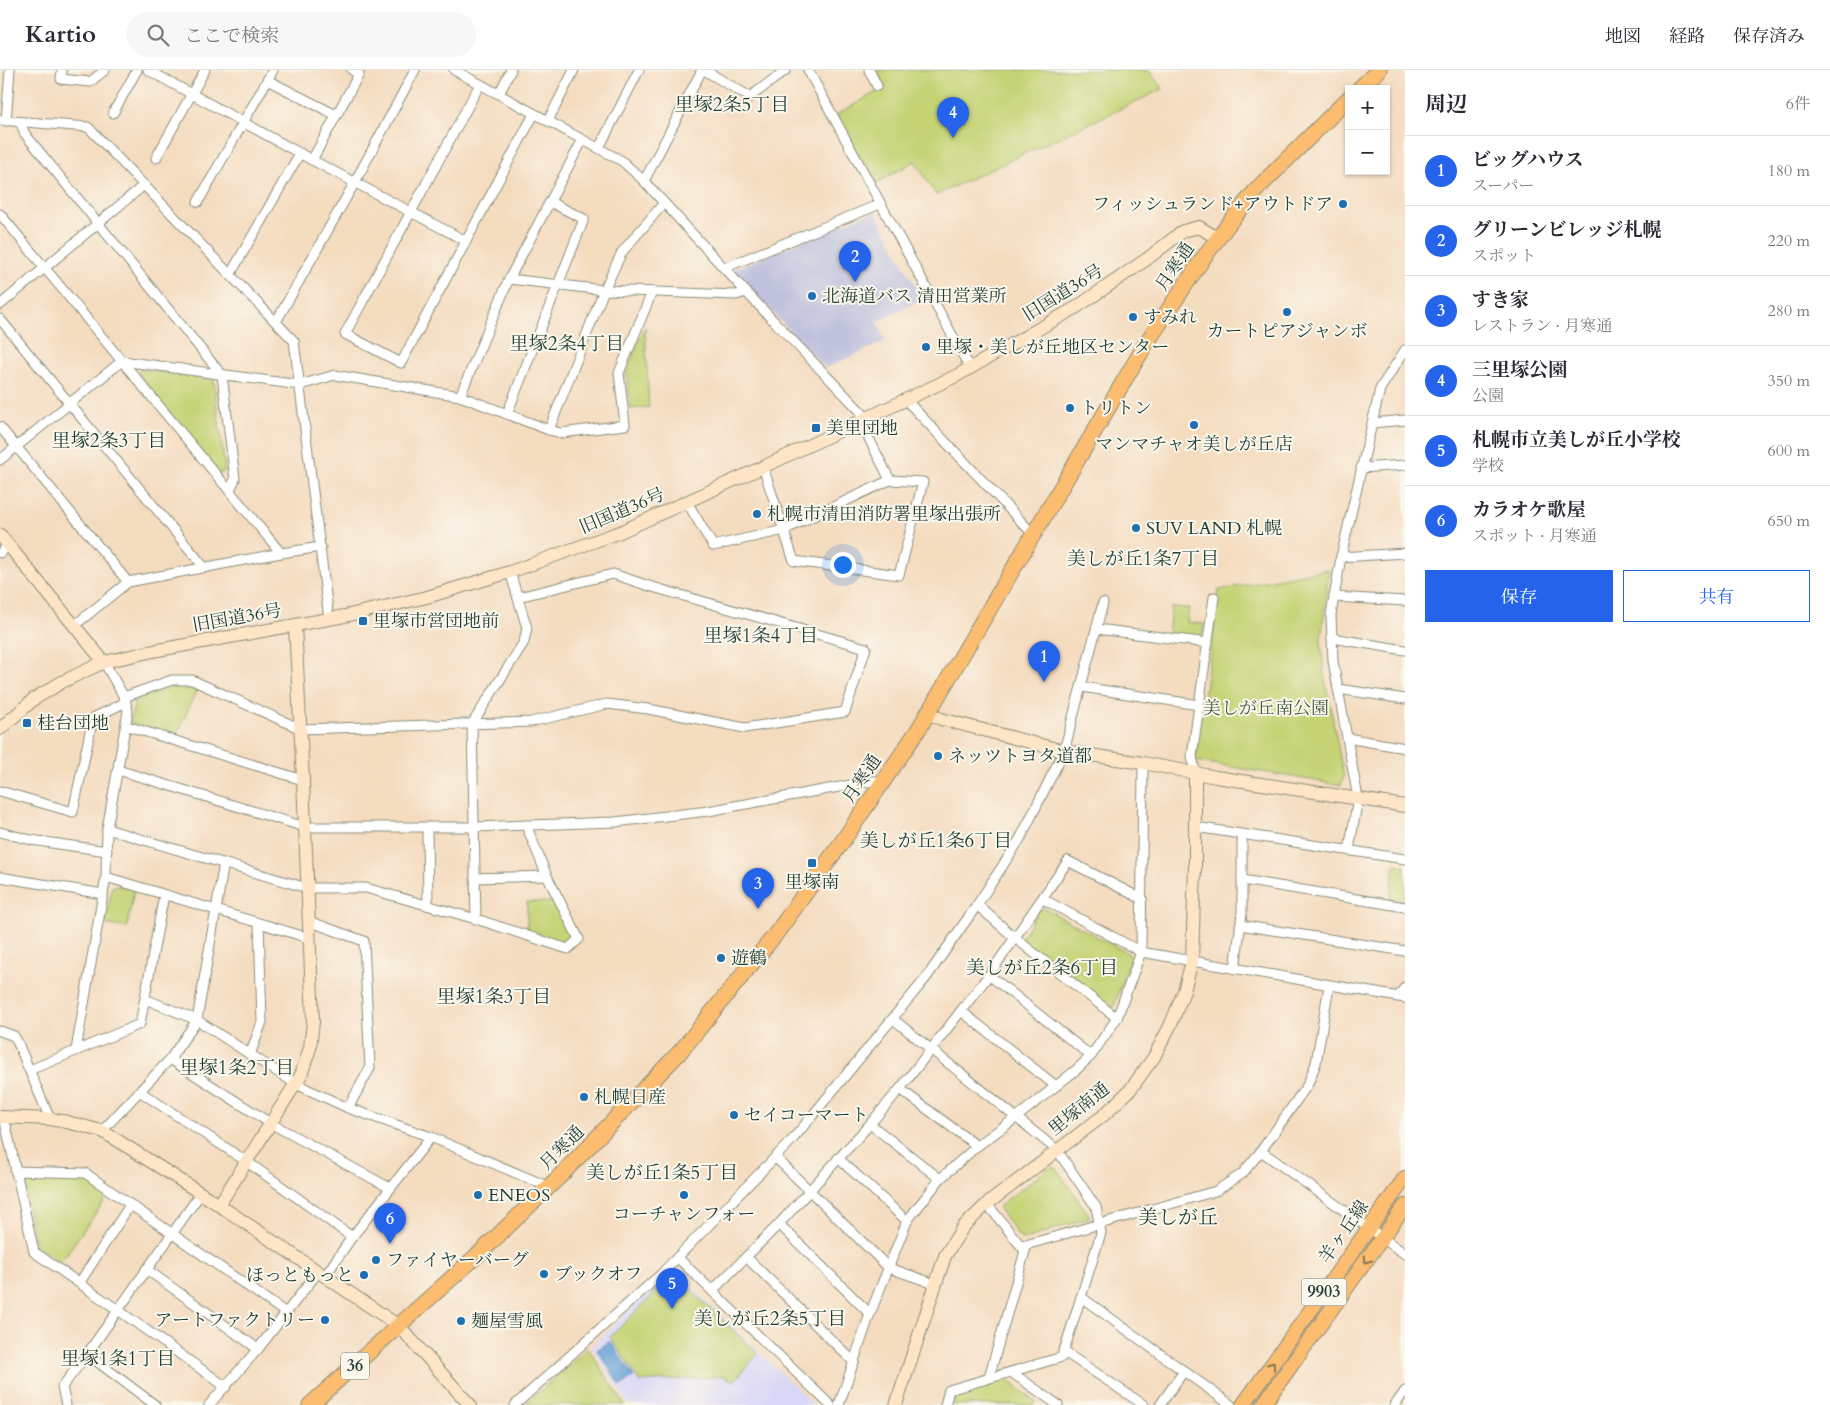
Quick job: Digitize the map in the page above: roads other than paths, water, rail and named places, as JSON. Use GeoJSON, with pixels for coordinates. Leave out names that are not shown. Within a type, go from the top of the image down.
{"type":"FeatureCollection","features":[{"type":"Feature","properties":{"kind":"highway"},"geometry":{"type":"LineString","coordinates":[[1363,85],[1379,70]]}},
{"type":"Feature","properties":{"kind":"highway","name":"月寒通"},"geometry":{"type":"LineString","coordinates":[[310,1405],[482,1251],[549,1187],[649,1086],[691,1038],[775,934],[884,781],[928,713],[1147,342],[1217,238],[1258,188],[1345,102]]}},
{"type":"Feature","properties":{"kind":"main road","name":"羊ヶ丘線"},"geometry":{"type":"LineString","coordinates":[[1243,1405],[1405,1178]]}},
{"type":"Feature","properties":{"kind":"main road","name":"羊ヶ丘線"},"geometry":{"type":"LineString","coordinates":[[1263,1405],[1405,1206]]}},
{"type":"Feature","properties":{"kind":"street"},"geometry":{"type":"LineString","coordinates":[[10,70],[3,120],[88,126],[294,341],[329,619]]}},
{"type":"Feature","properties":{"kind":"street"},"geometry":{"type":"LineString","coordinates":[[62,70],[61,79],[90,82],[105,70]]}},
{"type":"Feature","properties":{"kind":"street"},"geometry":{"type":"LineString","coordinates":[[114,113],[136,70]]}},
{"type":"Feature","properties":{"kind":"street"},"geometry":{"type":"LineString","coordinates":[[148,70],[312,160],[466,241]]}},
{"type":"Feature","properties":{"kind":"street"},"geometry":{"type":"LineString","coordinates":[[156,158],[205,70]]}},
{"type":"Feature","properties":{"kind":"street"},"geometry":{"type":"LineString","coordinates":[[198,202],[273,70]]}},
{"type":"Feature","properties":{"kind":"street"},"geometry":{"type":"LineString","coordinates":[[312,160],[359,74],[352,70]]}},
{"type":"Feature","properties":{"kind":"street"},"geometry":{"type":"LineString","coordinates":[[276,322],[355,182],[415,70]]}},
{"type":"Feature","properties":{"kind":"street"},"geometry":{"type":"LineString","coordinates":[[454,70],[582,141],[599,148],[622,162],[644,181],[863,419],[890,480]]}},
{"type":"Feature","properties":{"kind":"street"},"geometry":{"type":"LineString","coordinates":[[499,94],[511,70]]}},
{"type":"Feature","properties":{"kind":"street"},"geometry":{"type":"LineString","coordinates":[[548,121],[574,70]]}},
{"type":"Feature","properties":{"kind":"street"},"geometry":{"type":"LineString","coordinates":[[599,148],[639,70]]}},
{"type":"Feature","properties":{"kind":"street"},"geometry":{"type":"LineString","coordinates":[[644,181],[703,70],[750,97],[786,70]]}},
{"type":"Feature","properties":{"kind":"street"},"geometry":{"type":"LineString","coordinates":[[808,70],[970,368]]}},
{"type":"Feature","properties":{"kind":"street"},"geometry":{"type":"LineString","coordinates":[[869,70],[877,86]]}},
{"type":"Feature","properties":{"kind":"street"},"geometry":{"type":"LineString","coordinates":[[268,80],[336,116]]}},
{"type":"Feature","properties":{"kind":"street"},"geometry":{"type":"LineString","coordinates":[[480,84],[345,334],[401,363],[534,114]]}},
{"type":"Feature","properties":{"kind":"street"},"geometry":{"type":"LineString","coordinates":[[20,122],[25,134],[222,376],[235,479],[230,490]]}},
{"type":"Feature","properties":{"kind":"street"},"geometry":{"type":"LineString","coordinates":[[460,396],[508,279],[582,141]]}},
{"type":"Feature","properties":{"kind":"street"},"geometry":{"type":"LineString","coordinates":[[230,275],[300,153]]}},
{"type":"Feature","properties":{"kind":"street"},"geometry":{"type":"LineString","coordinates":[[0,305],[144,185]]}},
{"type":"Feature","properties":{"kind":"street"},"geometry":{"type":"LineString","coordinates":[[507,414],[584,218],[550,202]]}},
{"type":"Feature","properties":{"kind":"street"},"geometry":{"type":"LineString","coordinates":[[549,430],[604,290],[622,252],[664,203]]}},
{"type":"Feature","properties":{"kind":"street"},"geometry":{"type":"LineString","coordinates":[[724,268],[880,204]]}},
{"type":"Feature","properties":{"kind":"street"},"geometry":{"type":"LineString","coordinates":[[0,214],[281,552]]}},
{"type":"Feature","properties":{"kind":"street","name":"旧国道36号"},"geometry":{"type":"LineString","coordinates":[[0,729],[34,699],[62,682],[104,662],[158,650],[329,619],[427,597],[584,547],[764,467],[970,368],[1077,307],[1147,259],[1183,231],[1199,227],[1217,238]]}},
{"type":"Feature","properties":{"kind":"street"},"geometry":{"type":"LineString","coordinates":[[508,279],[604,290],[736,295],[746,292]]}},
{"type":"Feature","properties":{"kind":"street"},"geometry":{"type":"LineString","coordinates":[[0,460],[122,361],[222,376],[300,385],[335,375],[460,396],[549,430],[561,432],[625,425],[619,373],[652,292]]}},
{"type":"Feature","properties":{"kind":"street"},"geometry":{"type":"LineString","coordinates":[[0,319],[204,567]]}},
{"type":"Feature","properties":{"kind":"street"},"geometry":{"type":"LineString","coordinates":[[1349,850],[1358,798],[1333,661],[1331,615],[1341,557],[1380,389],[1405,350]]}},
{"type":"Feature","properties":{"kind":"street"},"geometry":{"type":"LineString","coordinates":[[905,399],[1034,535]]}},
{"type":"Feature","properties":{"kind":"street"},"geometry":{"type":"LineString","coordinates":[[1372,423],[1405,420]]}},
{"type":"Feature","properties":{"kind":"street"},"geometry":{"type":"LineString","coordinates":[[0,427],[128,582]]}},
{"type":"Feature","properties":{"kind":"street"},"geometry":{"type":"LineString","coordinates":[[1361,468],[1405,465]]}},
{"type":"Feature","properties":{"kind":"street"},"geometry":{"type":"LineString","coordinates":[[687,502],[713,546],[784,530],[890,480],[923,482],[899,575],[794,561],[784,530],[764,467]]}},
{"type":"Feature","properties":{"kind":"street"},"geometry":{"type":"LineString","coordinates":[[0,535],[4,549],[74,625],[104,662],[125,699],[128,711],[107,829],[106,877],[76,1050]]}},
{"type":"Feature","properties":{"kind":"street"},"geometry":{"type":"LineString","coordinates":[[74,625],[128,582],[281,552],[321,547]]}},
{"type":"Feature","properties":{"kind":"street"},"geometry":{"type":"LineString","coordinates":[[1341,557],[1405,552]]}},
{"type":"Feature","properties":{"kind":"street"},"geometry":{"type":"LineString","coordinates":[[476,919],[472,724],[524,642],[528,628],[510,572]]}},
{"type":"Feature","properties":{"kind":"street"},"geometry":{"type":"LineString","coordinates":[[0,791],[73,812],[92,718],[125,699],[172,680],[192,680],[301,729],[531,722],[607,704],[666,712],[746,728],[845,712],[866,648],[612,574],[518,598]]}},
{"type":"Feature","properties":{"kind":"street"},"geometry":{"type":"LineString","coordinates":[[1334,597],[1405,601]]}},
{"type":"Feature","properties":{"kind":"street"},"geometry":{"type":"LineString","coordinates":[[1195,772],[1192,756],[1214,598]]}},
{"type":"Feature","properties":{"kind":"street"},"geometry":{"type":"LineString","coordinates":[[515,1405],[661,1274],[793,1139],[926,978],[977,906],[1020,839],[1064,751],[1103,603]]}},
{"type":"Feature","properties":{"kind":"street"},"geometry":{"type":"LineString","coordinates":[[219,1205],[296,1084],[310,1048],[313,1022],[308,938],[304,780],[295,625]]}},
{"type":"Feature","properties":{"kind":"street"},"geometry":{"type":"LineString","coordinates":[[1097,629],[1208,643]]}},
{"type":"Feature","properties":{"kind":"street"},"geometry":{"type":"LineString","coordinates":[[1332,638],[1405,650]]}},
{"type":"Feature","properties":{"kind":"street"},"geometry":{"type":"LineString","coordinates":[[1082,687],[1199,705]]}},
{"type":"Feature","properties":{"kind":"street"},"geometry":{"type":"LineString","coordinates":[[1338,689],[1405,700]]}},
{"type":"Feature","properties":{"kind":"street"},"geometry":{"type":"LineString","coordinates":[[928,713],[941,719],[1064,751],[1405,806]]}},
{"type":"Feature","properties":{"kind":"street"},"geometry":{"type":"LineString","coordinates":[[126,726],[304,780]]}},
{"type":"Feature","properties":{"kind":"street"},"geometry":{"type":"LineString","coordinates":[[1347,738],[1405,748]]}},
{"type":"Feature","properties":{"kind":"street"},"geometry":{"type":"LineString","coordinates":[[839,1405],[870,1314],[907,1221],[940,1179],[977,1146],[1017,1118],[1090,1056],[1117,1018],[1141,952],[1143,763]]}},
{"type":"Feature","properties":{"kind":"street"},"geometry":{"type":"LineString","coordinates":[[118,770],[305,827],[427,828],[616,822],[708,811],[872,781],[884,781]]}},
{"type":"Feature","properties":{"kind":"street","name":"里塚南通"},"geometry":{"type":"LineString","coordinates":[[896,1405],[935,1284],[946,1256],[964,1227],[987,1204],[1104,1115],[1130,1090],[1154,1057],[1174,1016],[1184,991],[1192,961],[1195,772]]}},
{"type":"Feature","properties":{"kind":"street"},"geometry":{"type":"LineString","coordinates":[[107,829],[307,888],[366,888],[476,919],[568,949],[579,940],[547,876],[526,826]]}},
{"type":"Feature","properties":{"kind":"street"},"geometry":{"type":"LineString","coordinates":[[1195,827],[1242,836],[1405,859]]}},
{"type":"Feature","properties":{"kind":"street"},"geometry":{"type":"LineString","coordinates":[[427,828],[428,905]]}},
{"type":"Feature","properties":{"kind":"street"},"geometry":{"type":"LineString","coordinates":[[0,832],[31,840],[107,851]]}},
{"type":"Feature","properties":{"kind":"street"},"geometry":{"type":"LineString","coordinates":[[1235,969],[1240,925],[1242,836]]}},
{"type":"Feature","properties":{"kind":"street"},"geometry":{"type":"LineString","coordinates":[[712,1291],[779,1224],[900,1089],[989,975],[1068,861],[1142,898]]}},
{"type":"Feature","properties":{"kind":"street"},"geometry":{"type":"LineString","coordinates":[[102,1131],[170,1059],[197,1020],[224,863]]}},
{"type":"Feature","properties":{"kind":"street"},"geometry":{"type":"LineString","coordinates":[[475,878],[547,876]]}},
{"type":"Feature","properties":{"kind":"street"},"geometry":{"type":"LineString","coordinates":[[0,877],[103,894]]}},
{"type":"Feature","properties":{"kind":"street"},"geometry":{"type":"LineString","coordinates":[[106,877],[308,938]]}},
{"type":"Feature","properties":{"kind":"street"},"geometry":{"type":"LineString","coordinates":[[1242,880],[1405,907]]}},
{"type":"Feature","properties":{"kind":"street"},"geometry":{"type":"LineString","coordinates":[[30,1070],[140,1024],[164,895]]}},
{"type":"Feature","properties":{"kind":"street"},"geometry":{"type":"LineString","coordinates":[[1043,899],[1141,952],[1402,998],[1405,987]]}},
{"type":"Feature","properties":{"kind":"street"},"geometry":{"type":"LineString","coordinates":[[977,906],[1117,1018]]}},
{"type":"Feature","properties":{"kind":"street"},"geometry":{"type":"LineString","coordinates":[[308,921],[364,941],[370,1068],[348,1108]]}},
{"type":"Feature","properties":{"kind":"street"},"geometry":{"type":"LineString","coordinates":[[250,1054],[262,1022],[259,924]]}},
{"type":"Feature","properties":{"kind":"street"},"geometry":{"type":"LineString","coordinates":[[1240,925],[1405,951]]}},
{"type":"Feature","properties":{"kind":"street"},"geometry":{"type":"LineString","coordinates":[[989,975],[1090,1056]]}},
{"type":"Feature","properties":{"kind":"street"},"geometry":{"type":"LineString","coordinates":[[1022,1246],[1216,1191],[1242,1174],[1261,1151],[1308,1084],[1316,1063],[1329,986]]}},
{"type":"Feature","properties":{"kind":"street"},"geometry":{"type":"LineString","coordinates":[[145,999],[197,1020],[296,1084],[348,1108],[431,1137],[549,1187]]}},
{"type":"Feature","properties":{"kind":"street"},"geometry":{"type":"LineString","coordinates":[[961,1011],[1056,1086]]}},
{"type":"Feature","properties":{"kind":"street"},"geometry":{"type":"LineString","coordinates":[[893,1019],[1057,1150],[1096,1207],[1100,1223],[1101,1233],[1062,1357],[949,1390],[945,1405]]}},
{"type":"Feature","properties":{"kind":"street"},"geometry":{"type":"LineString","coordinates":[[0,1031],[14,1036],[50,1119]]}},
{"type":"Feature","properties":{"kind":"street"},"geometry":{"type":"LineString","coordinates":[[170,1059],[270,1123],[390,1188]]}},
{"type":"Feature","properties":{"kind":"street"},"geometry":{"type":"LineString","coordinates":[[900,1089],[977,1146]]}},
{"type":"Feature","properties":{"kind":"street"},"geometry":{"type":"LineString","coordinates":[[139,1092],[246,1161],[352,1237]]}},
{"type":"Feature","properties":{"kind":"street"},"geometry":{"type":"LineString","coordinates":[[226,1387],[80,1282],[34,1252],[2,1117],[50,1119],[102,1131],[201,1193],[400,1326],[470,1405]]}},
{"type":"Feature","properties":{"kind":"street"},"geometry":{"type":"LineString","coordinates":[[870,1124],[940,1179]]}},
{"type":"Feature","properties":{"kind":"street"},"geometry":{"type":"LineString","coordinates":[[210,1405],[286,1313],[322,1274],[431,1137]]}},
{"type":"Feature","properties":{"kind":"street"},"geometry":{"type":"LineString","coordinates":[[1261,1151],[1405,1254]]}},
{"type":"Feature","properties":{"kind":"street"},"geometry":{"type":"LineString","coordinates":[[775,1157],[888,1268],[935,1284]]}},
{"type":"Feature","properties":{"kind":"street"},"geometry":{"type":"LineString","coordinates":[[838,1158],[907,1221]]}},
{"type":"Feature","properties":{"kind":"street"},"geometry":{"type":"LineString","coordinates":[[16,1171],[85,1173],[286,1313]]}},
{"type":"Feature","properties":{"kind":"street"},"geometry":{"type":"LineString","coordinates":[[66,1405],[62,1387],[88,1354],[201,1193]]}},
{"type":"Feature","properties":{"kind":"street"},"geometry":{"type":"LineString","coordinates":[[987,1204],[1025,1251],[989,1377]]}},
{"type":"Feature","properties":{"kind":"street"},"geometry":{"type":"LineString","coordinates":[[80,1282],[130,1205]]}},
{"type":"Feature","properties":{"kind":"street"},"geometry":{"type":"LineString","coordinates":[[779,1224],[870,1314]]}},
{"type":"Feature","properties":{"kind":"street"},"geometry":{"type":"LineString","coordinates":[[677,1257],[830,1405]]}},
{"type":"Feature","properties":{"kind":"street"},"geometry":{"type":"LineString","coordinates":[[746,1257],[854,1362]]}},
{"type":"Feature","properties":{"kind":"street"},"geometry":{"type":"LineString","coordinates":[[146,1269],[258,1349]]}},
{"type":"Feature","properties":{"kind":"street"},"geometry":{"type":"LineString","coordinates":[[1081,1297],[1231,1405]]}},
{"type":"Feature","properties":{"kind":"street"},"geometry":{"type":"LineString","coordinates":[[1063,1351],[1144,1405]]}},
{"type":"Feature","properties":{"kind":"street"},"geometry":{"type":"LineString","coordinates":[[88,1354],[156,1405]]}},
{"type":"Feature","properties":{"kind":"street"},"geometry":{"type":"LineString","coordinates":[[1160,1405],[1184,1371]]}},
{"type":"Feature","properties":{"kind":"street"},"geometry":{"type":"LineString","coordinates":[[1010,1372],[1058,1405]]}},
{"type":"Feature","properties":{"kind":"street"},"geometry":{"type":"LineString","coordinates":[[1395,1405],[1405,1391]]}},
{"type":"Feature","properties":{"kind":"water"},"geometry":{"type":"Polygon","coordinates":[[[610,1341],[634,1377],[621,1386],[597,1350],[610,1341]]]}},
{"type":"Feature","properties":{"kind":"place","name":"三里塚公園"},"geometry":{"type":"Point","coordinates":[953,138]}},
{"type":"Feature","properties":{"kind":"place","name":"フィッシュランド+アウトドア"},"geometry":{"type":"Point","coordinates":[1343,204]}},
{"type":"Feature","properties":{"kind":"place","name":"グリーンビレッジ札幌"},"geometry":{"type":"Point","coordinates":[855,282]}},
{"type":"Feature","properties":{"kind":"place","name":"北海道バス 清田営業所"},"geometry":{"type":"Point","coordinates":[812,296]}},
{"type":"Feature","properties":{"kind":"place","name":"カートピアジャンボ"},"geometry":{"type":"Point","coordinates":[1287,312]}},
{"type":"Feature","properties":{"kind":"place","name":"すみれ"},"geometry":{"type":"Point","coordinates":[1133,317]}},
{"type":"Feature","properties":{"kind":"place","name":"里塚・美しが丘地区センター"},"geometry":{"type":"Point","coordinates":[926,347]}},
{"type":"Feature","properties":{"kind":"place","name":"トリトン"},"geometry":{"type":"Point","coordinates":[1070,408]}},
{"type":"Feature","properties":{"kind":"place","name":"マンマチャオ美しが丘店"},"geometry":{"type":"Point","coordinates":[1194,425]}},
{"type":"Feature","properties":{"kind":"place","name":"美里団地"},"geometry":{"type":"Point","coordinates":[816,428]}},
{"type":"Feature","properties":{"kind":"place","name":"札幌市清田消防署里塚出張所"},"geometry":{"type":"Point","coordinates":[757,514]}},
{"type":"Feature","properties":{"kind":"place","name":"SUV LAND 札幌"},"geometry":{"type":"Point","coordinates":[1136,528]}},
{"type":"Feature","properties":{"kind":"place","name":"里塚市営団地前"},"geometry":{"type":"Point","coordinates":[363,621]}},
{"type":"Feature","properties":{"kind":"place","name":"ビッグハウス"},"geometry":{"type":"Point","coordinates":[1044,682]}},
{"type":"Feature","properties":{"kind":"place","name":"桂台団地"},"geometry":{"type":"Point","coordinates":[27,723]}},
{"type":"Feature","properties":{"kind":"place","name":"ネッツトヨタ道都"},"geometry":{"type":"Point","coordinates":[938,756]}},
{"type":"Feature","properties":{"kind":"place","name":"里塚南"},"geometry":{"type":"Point","coordinates":[812,863]}},
{"type":"Feature","properties":{"kind":"place","name":"すき家"},"geometry":{"type":"Point","coordinates":[758,909]}},
{"type":"Feature","properties":{"kind":"place","name":"遊鶴"},"geometry":{"type":"Point","coordinates":[721,958]}},
{"type":"Feature","properties":{"kind":"place","name":"札幌日産"},"geometry":{"type":"Point","coordinates":[584,1097]}},
{"type":"Feature","properties":{"kind":"place","name":"セイコーマート"},"geometry":{"type":"Point","coordinates":[734,1115]}},
{"type":"Feature","properties":{"kind":"place","name":"ENEOS"},"geometry":{"type":"Point","coordinates":[478,1195]}},
{"type":"Feature","properties":{"kind":"place","name":"コーチャンフォー"},"geometry":{"type":"Point","coordinates":[684,1195]}},
{"type":"Feature","properties":{"kind":"place","name":"カラオケ歌屋"},"geometry":{"type":"Point","coordinates":[390,1244]}},
{"type":"Feature","properties":{"kind":"place","name":"ファイヤーバーグ"},"geometry":{"type":"Point","coordinates":[376,1260]}},
{"type":"Feature","properties":{"kind":"place","name":"ブックオフ"},"geometry":{"type":"Point","coordinates":[544,1274]}},
{"type":"Feature","properties":{"kind":"place","name":"ほっともっと"},"geometry":{"type":"Point","coordinates":[364,1275]}},
{"type":"Feature","properties":{"kind":"place","name":"札幌市立美しが丘小学校"},"geometry":{"type":"Point","coordinates":[672,1309]}},
{"type":"Feature","properties":{"kind":"place","name":"アートファクトリー"},"geometry":{"type":"Point","coordinates":[325,1320]}},
{"type":"Feature","properties":{"kind":"place","name":"麺屋雪風"},"geometry":{"type":"Point","coordinates":[461,1321]}},
{"type":"Feature","properties":{"kind":"district","name":"里塚2条5丁目"},"geometry":{"type":"Point","coordinates":[732,105]}},
{"type":"Feature","properties":{"kind":"district","name":"里塚2条4丁目"},"geometry":{"type":"Point","coordinates":[567,344]}},
{"type":"Feature","properties":{"kind":"district","name":"里塚2条3丁目"},"geometry":{"type":"Point","coordinates":[109,441]}},
{"type":"Feature","properties":{"kind":"district","name":"美しが丘1条7丁目"},"geometry":{"type":"Point","coordinates":[1143,559]}},
{"type":"Feature","properties":{"kind":"district","name":"里塚1条4丁目"},"geometry":{"type":"Point","coordinates":[761,636]}},
{"type":"Feature","properties":{"kind":"district","name":"美しが丘1条6丁目"},"geometry":{"type":"Point","coordinates":[936,841]}},
{"type":"Feature","properties":{"kind":"district","name":"美しが丘2条6丁目"},"geometry":{"type":"Point","coordinates":[1042,968]}},
{"type":"Feature","properties":{"kind":"district","name":"里塚1条3丁目"},"geometry":{"type":"Point","coordinates":[494,997]}},
{"type":"Feature","properties":{"kind":"district","name":"里塚1条2丁目"},"geometry":{"type":"Point","coordinates":[237,1068]}},
{"type":"Feature","properties":{"kind":"district","name":"美しが丘1条5丁目"},"geometry":{"type":"Point","coordinates":[662,1173]}},
{"type":"Feature","properties":{"kind":"district","name":"美しが丘"},"geometry":{"type":"Point","coordinates":[1178,1217]}},
{"type":"Feature","properties":{"kind":"district","name":"美しが丘2条5丁目"},"geometry":{"type":"Point","coordinates":[770,1319]}},
{"type":"Feature","properties":{"kind":"district","name":"里塚1条1丁目"},"geometry":{"type":"Point","coordinates":[118,1359]}},
{"type":"Feature","properties":{"kind":"park label","name":"美しが丘南公園"},"geometry":{"type":"Point","coordinates":[1266,708]}}]}
